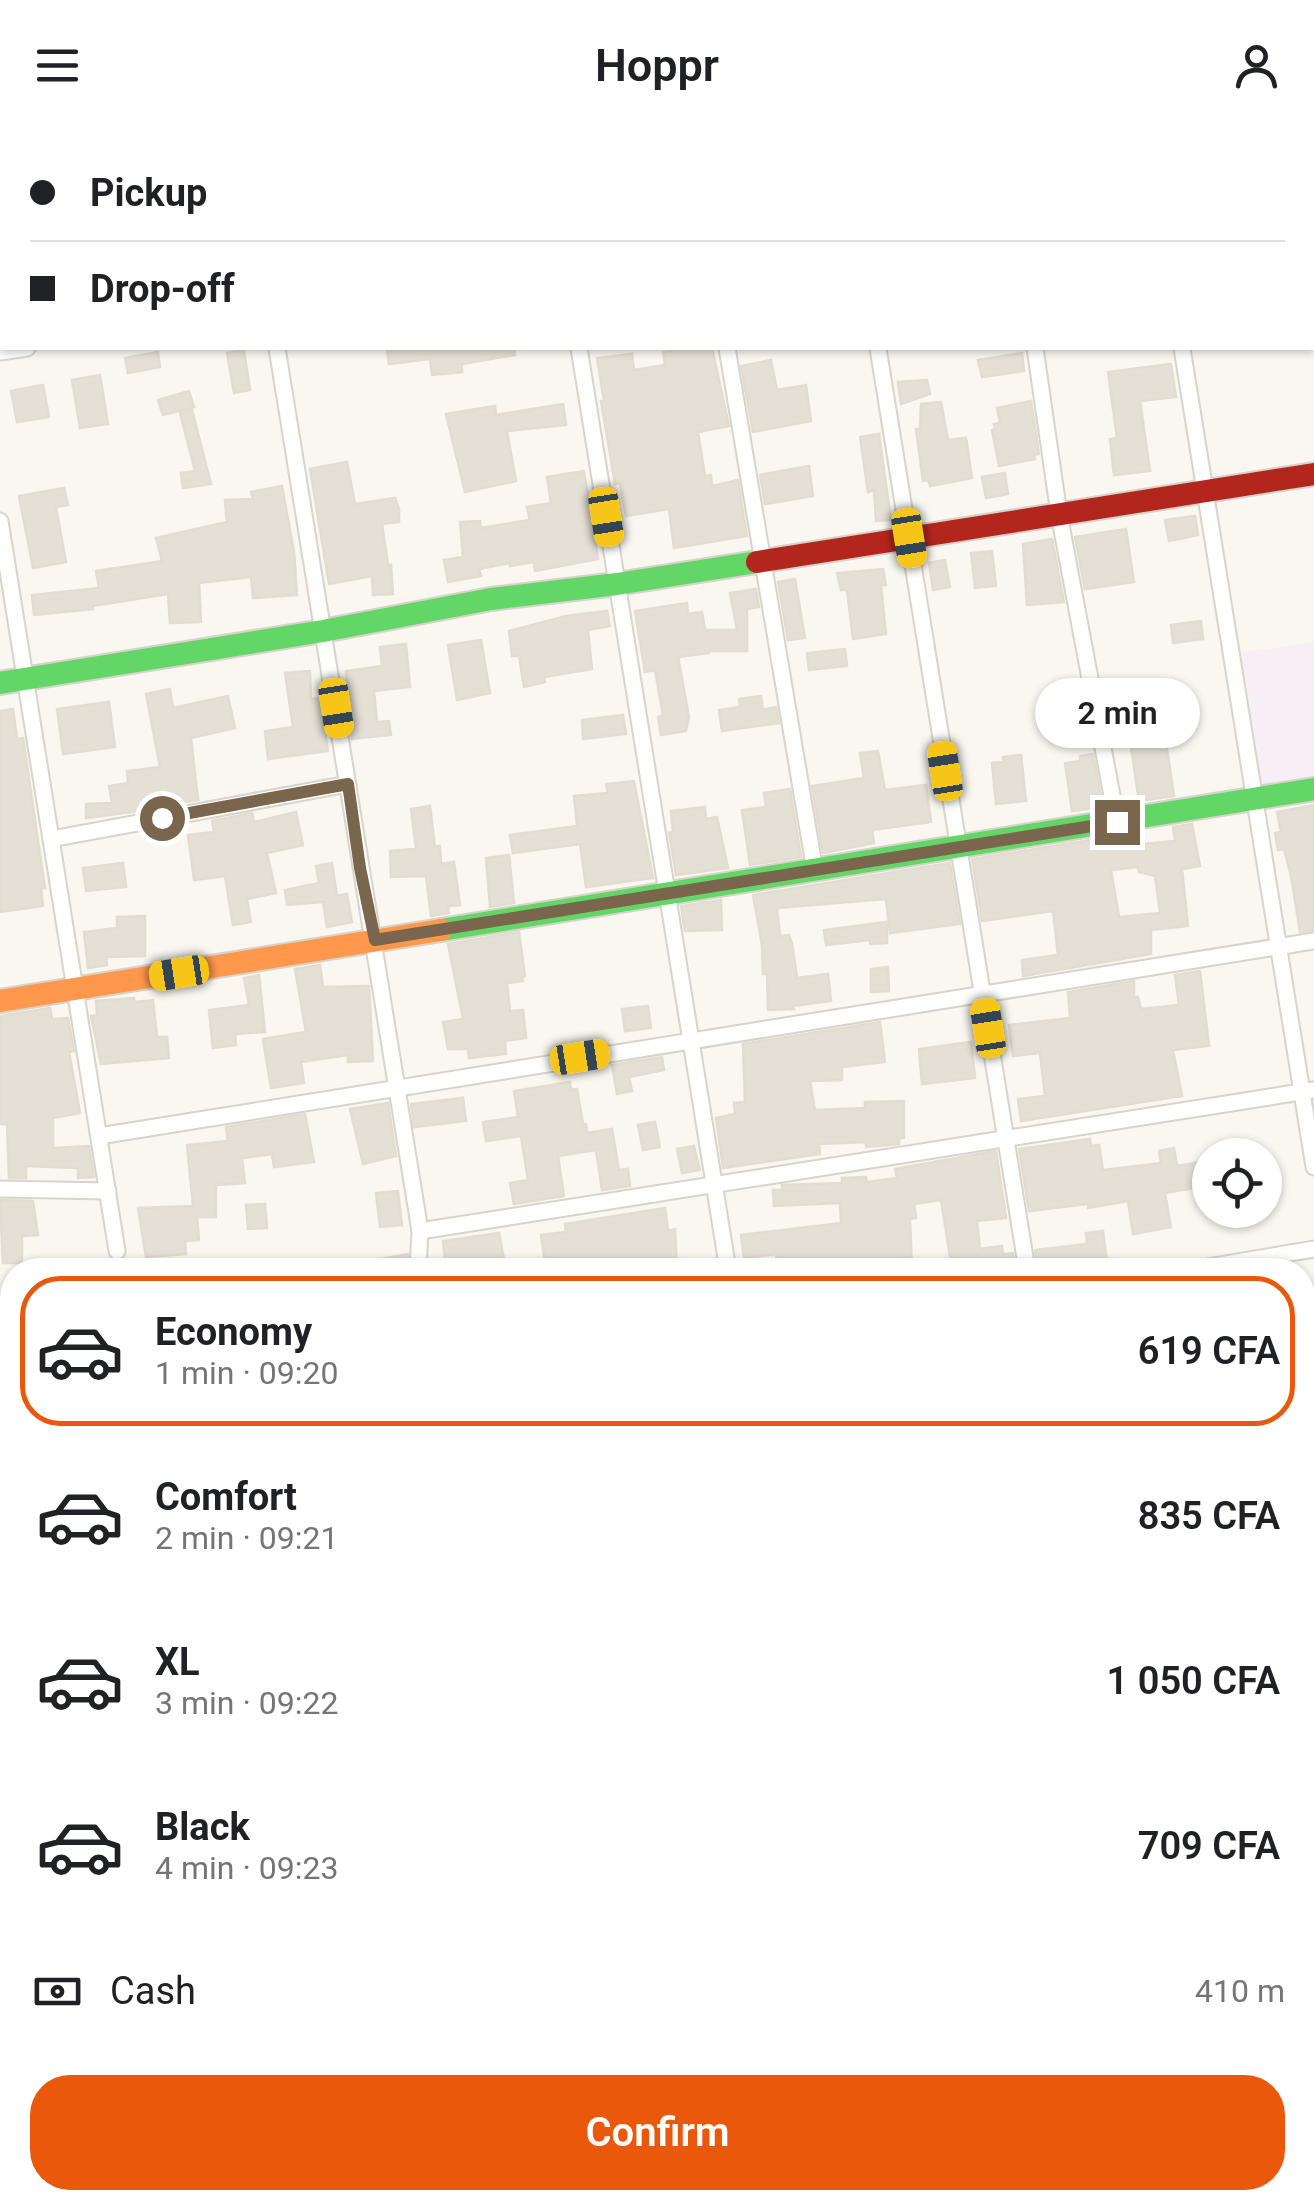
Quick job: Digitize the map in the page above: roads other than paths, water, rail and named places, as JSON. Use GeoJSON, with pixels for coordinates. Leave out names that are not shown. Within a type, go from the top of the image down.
{"type":"FeatureCollection","features":[{"type":"Feature","properties":{"kind":"street"},"geometry":{"type":"LineString","coordinates":[[277,350],[360,868],[375,940],[420,1231],[419,1258]]}},
{"type":"Feature","properties":{"kind":"street"},"geometry":{"type":"LineString","coordinates":[[578,350],[726,1258]]}},
{"type":"Feature","properties":{"kind":"street"},"geometry":{"type":"LineString","coordinates":[[727,350],[814,871]]}},
{"type":"Feature","properties":{"kind":"street"},"geometry":{"type":"LineString","coordinates":[[878,350],[1026,1258]]}},
{"type":"Feature","properties":{"kind":"street"},"geometry":{"type":"LineString","coordinates":[[1035,350],[1059,514],[1117,822]]}},
{"type":"Feature","properties":{"kind":"street"},"geometry":{"type":"LineString","coordinates":[[1182,350],[1252,800],[1308,1091],[1314,1168]]}},
{"type":"Feature","properties":{"kind":"street"},"geometry":{"type":"LineString","coordinates":[[0,683],[323,631],[492,598],[763,562],[1314,474]]}},
{"type":"Feature","properties":{"kind":"street"},"geometry":{"type":"LineString","coordinates":[[0,521],[118,1251]]}},
{"type":"Feature","properties":{"kind":"street"},"geometry":{"type":"LineString","coordinates":[[51,838],[348,784]]}},
{"type":"Feature","properties":{"kind":"street"},"geometry":{"type":"LineString","coordinates":[[0,1001],[1314,790]]}},
{"type":"Feature","properties":{"kind":"street"},"geometry":{"type":"LineString","coordinates":[[99,1136],[1314,940]]}},
{"type":"Feature","properties":{"kind":"street"},"geometry":{"type":"LineString","coordinates":[[420,1231],[1308,1091]]}},
{"type":"Feature","properties":{"kind":"street"},"geometry":{"type":"LineString","coordinates":[[0,1189],[108,1191]]}},
{"type":"Feature","properties":{"kind":"street"},"geometry":{"type":"LineString","coordinates":[[1261,1258],[1314,1249]]}}]}
